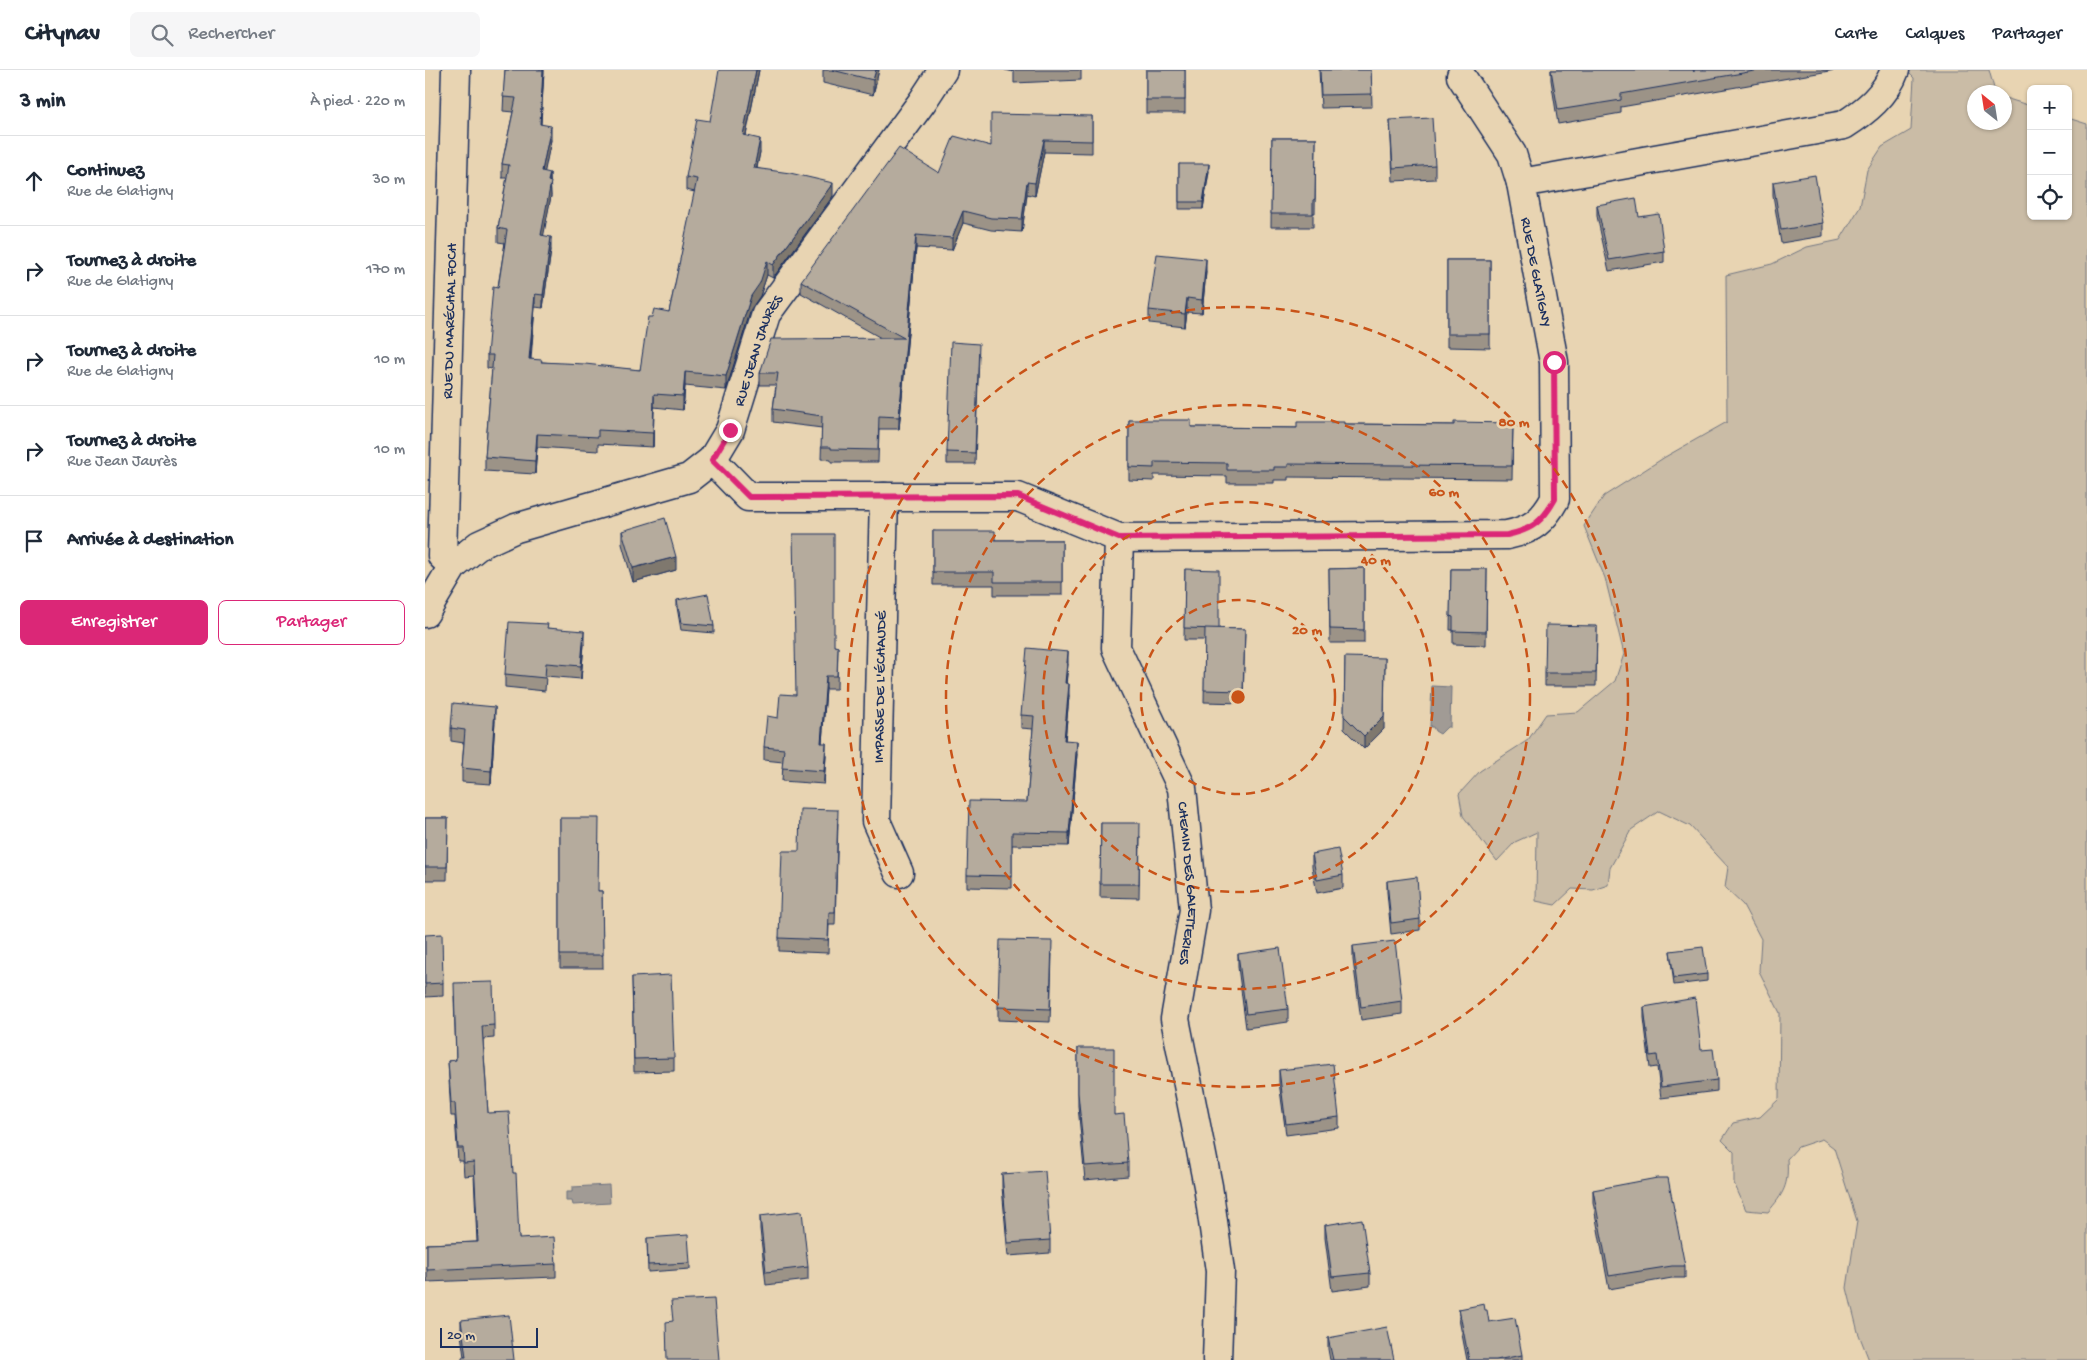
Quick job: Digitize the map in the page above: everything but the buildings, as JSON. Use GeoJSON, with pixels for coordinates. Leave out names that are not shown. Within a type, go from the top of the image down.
{"type":"FeatureCollection","features":[{"type":"Feature","properties":{"kind":"street","name":"RUE DU MARÉCHAL FOCH"},"geometry":{"type":"LineString","coordinates":[[453,566],[442,556],[457,70]]}},
{"type":"Feature","properties":{"kind":"street","name":"RUE JEAN JAURÈS"},"geometry":{"type":"LineString","coordinates":[[425,613],[453,566],[479,545],[515,528],[689,478],[712,460],[730,430],[766,314],[922,102],[943,70]]}},
{"type":"Feature","properties":{"kind":"street"},"geometry":{"type":"LineString","coordinates":[[1521,183],[1844,125],[1871,106],[1890,85],[1895,70]]}},
{"type":"Feature","properties":{"kind":"street","name":"RUE DE GLATIGNY"},"geometry":{"type":"LineString","coordinates":[[712,460],[749,497],[1018,496],[1119,538],[1507,535],[1524,532],[1547,514],[1555,499],[1554,362],[1521,183],[1512,154],[1461,76]]}},
{"type":"Feature","properties":{"kind":"street","name":"IMPASSE DE L'ÉCHAUDÉ"},"geometry":{"type":"LineString","coordinates":[[884,496],[876,821],[899,873]]}},
{"type":"Feature","properties":{"kind":"street","name":"CHEMIN DES GALETTERIES"},"geometry":{"type":"LineString","coordinates":[[1119,538],[1116,648],[1181,788],[1194,910],[1175,1019],[1207,1186],[1220,1271],[1217,1360]]}},
{"type":"Feature","properties":{"kind":"shaded area"},"geometry":{"type":"Polygon","coordinates":[[[1906,70],[1989,70],[1993,85],[1967,85],[1967,130],[2012,130],[2012,100],[2027,105],[2027,220],[2072,220],[2072,119],[2087,124],[2087,1360],[1869,1360],[1858,1332],[1847,1288],[1857,1221],[1834,1148],[1822,1139],[1798,1147],[1787,1159],[1787,1176],[1782,1194],[1768,1212],[1746,1210],[1734,1183],[1734,1152],[1722,1140],[1733,1123],[1760,1117],[1779,1099],[1780,1013],[1759,971],[1761,939],[1743,905],[1725,888],[1728,867],[1690,826],[1659,811],[1631,830],[1610,868],[1608,885],[1593,890],[1572,889],[1555,905],[1536,901],[1537,832],[1515,842],[1497,861],[1463,816],[1459,794],[1480,771],[1528,740],[1546,714],[1578,712],[1615,681],[1624,654],[1605,578],[1584,526],[1604,496],[1665,457],[1727,422],[1726,275],[1772,264],[1807,247],[1840,240],[1860,207],[1867,170],[1882,147],[1911,130],[1914,78],[1906,70]]]}},
{"type":"Feature","properties":{"kind":"shaded area"},"geometry":{"type":"Polygon","coordinates":[[[1432,686],[1451,687],[1450,727],[1447,727],[1440,734],[1433,727],[1430,727],[1432,686]]]}},
{"type":"Feature","properties":{"kind":"shaded area"},"geometry":{"type":"Polygon","coordinates":[[[609,1185],[610,1203],[573,1205],[572,1201],[566,1201],[566,1192],[572,1192],[572,1187],[609,1185]]]}},
{"type":"Feature","properties":{"kind":"route"},"geometry":{"type":"LineString","coordinates":[[730,430],[712,460],[749,497],[1018,496],[1119,538],[1507,535],[1524,532],[1535,525],[1547,514],[1555,499],[1554,362]]}}]}
